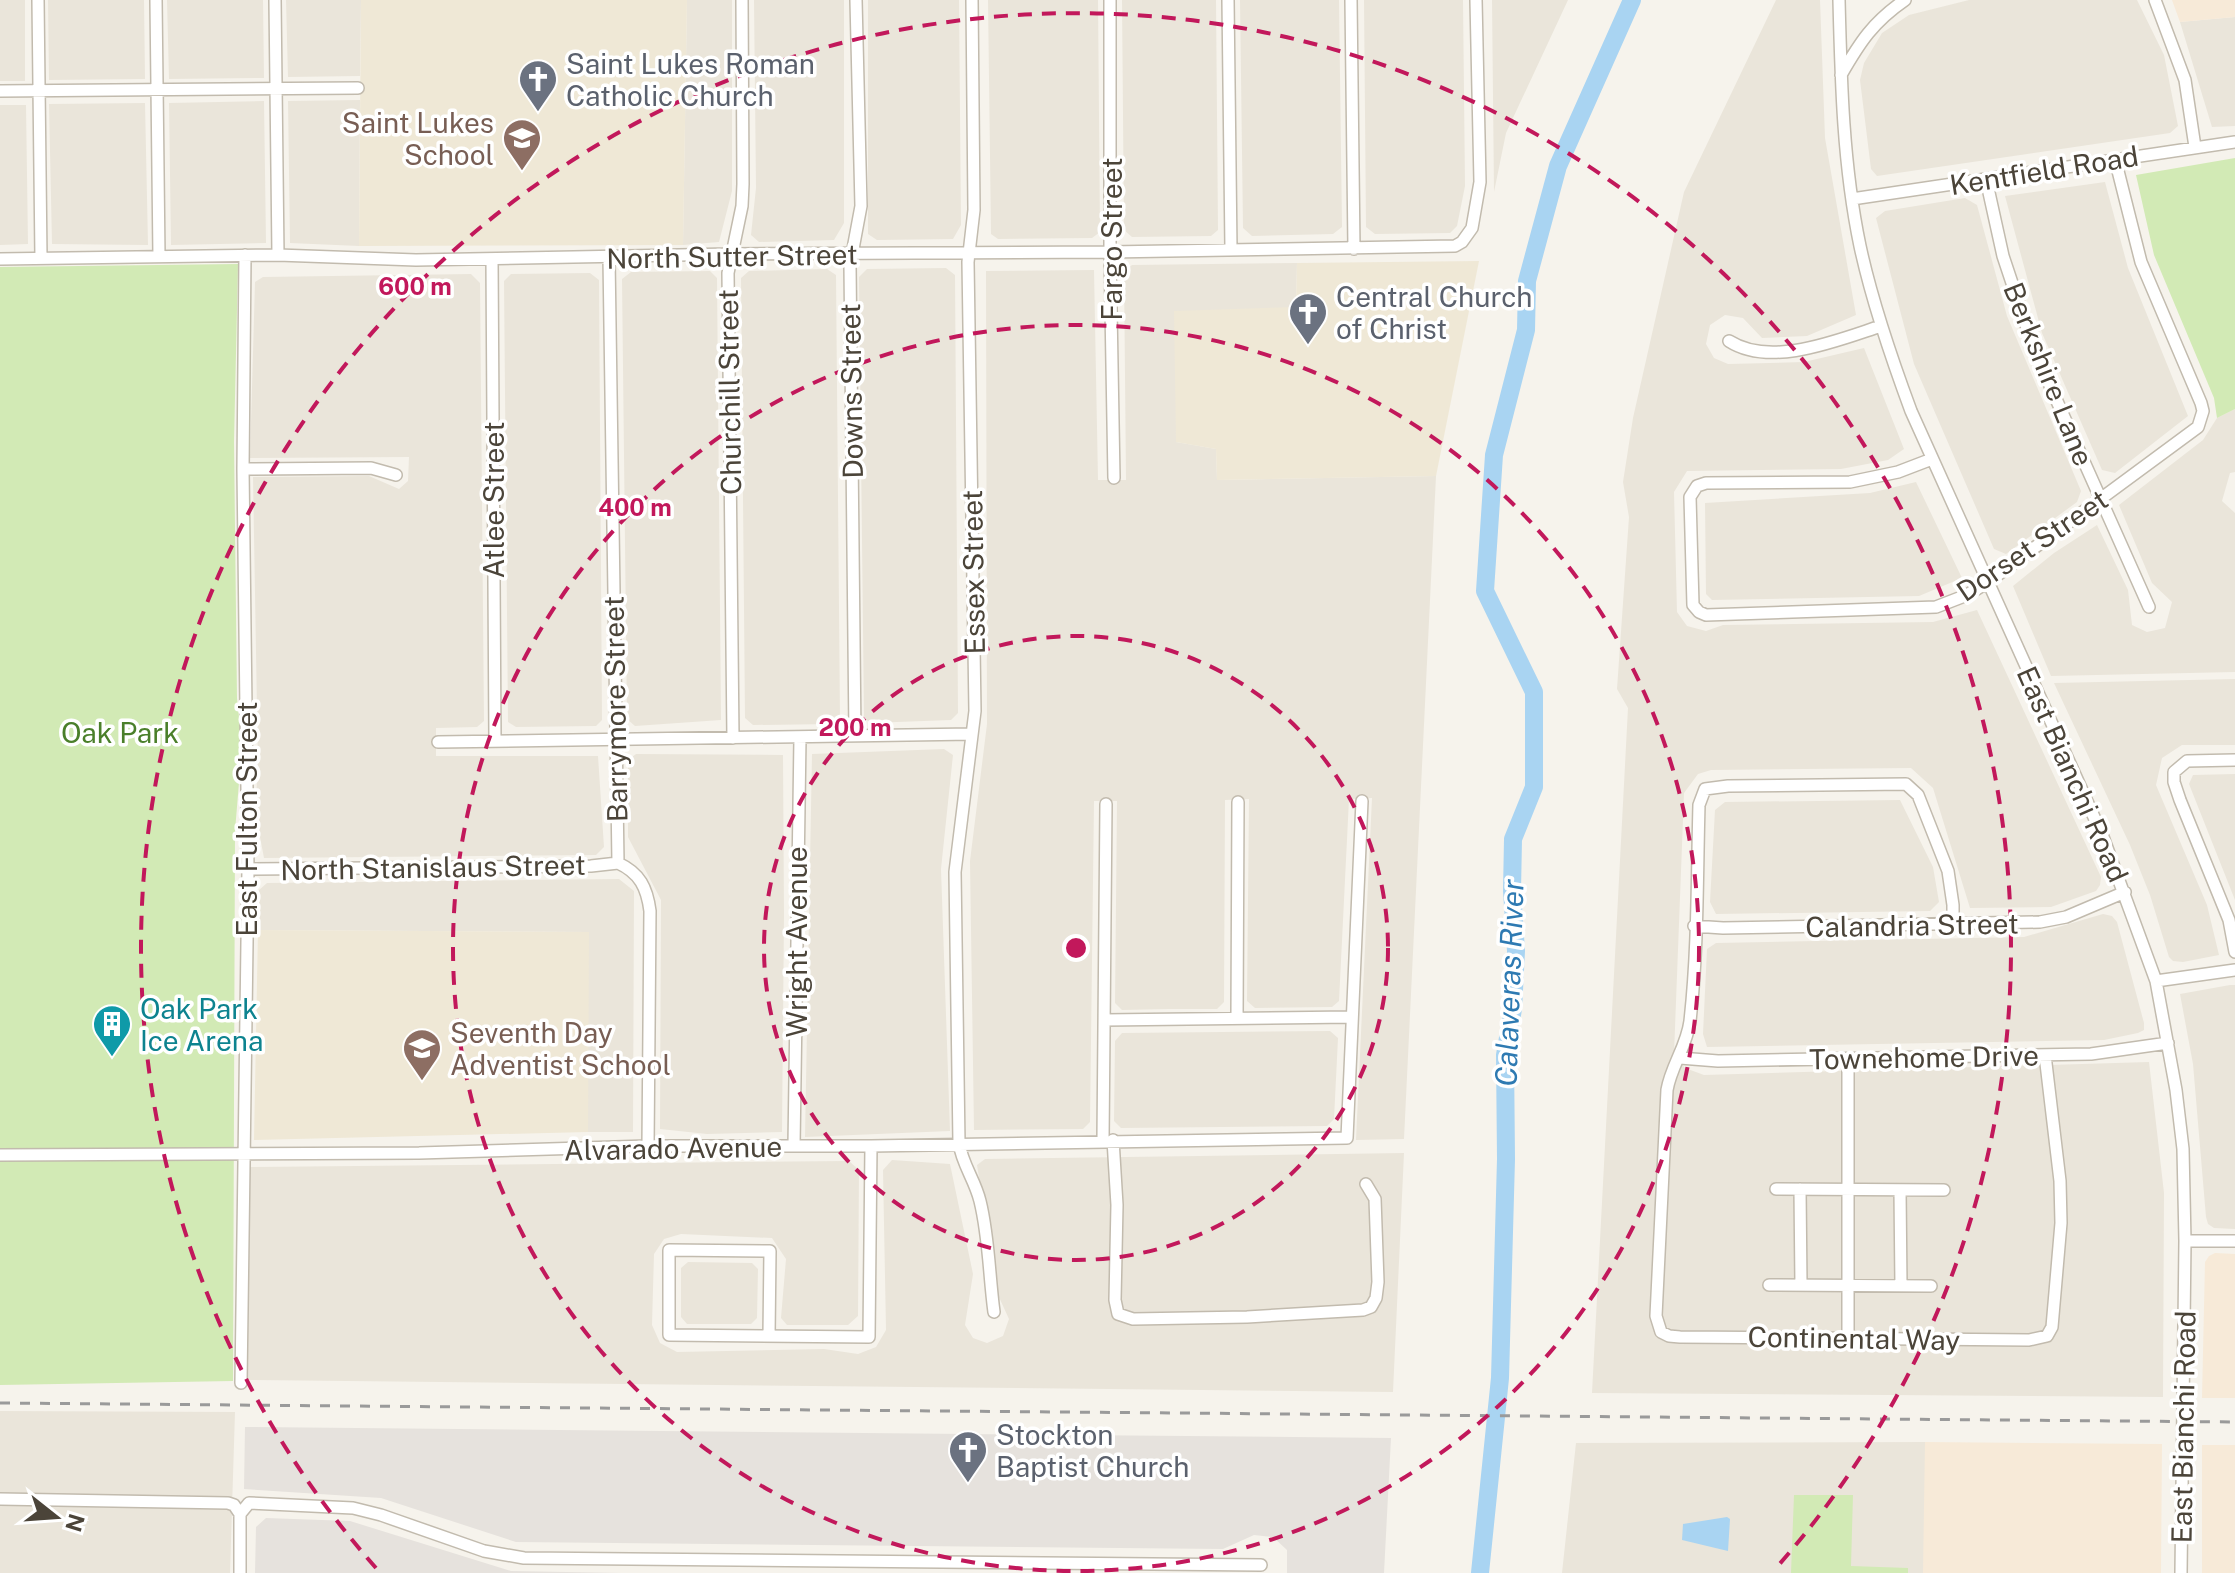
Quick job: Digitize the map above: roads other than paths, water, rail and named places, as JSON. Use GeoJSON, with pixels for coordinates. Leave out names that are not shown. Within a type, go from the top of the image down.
{"type":"FeatureCollection","features":[{"type":"Feature","properties":{"kind":"street"},"geometry":{"type":"LineString","coordinates":[[38,0],[41,258]]}},
{"type":"Feature","properties":{"kind":"street"},"geometry":{"type":"LineString","coordinates":[[156,0],[159,256]]}},
{"type":"Feature","properties":{"kind":"street"},"geometry":{"type":"LineString","coordinates":[[275,0],[278,255]]}},
{"type":"Feature","properties":{"kind":"street","name":"Churchill Street"},"geometry":{"type":"LineString","coordinates":[[733,738],[728,288],[731,254],[742,206],[742,0]]}},
{"type":"Feature","properties":{"kind":"street","name":"Downs Street"},"geometry":{"type":"LineString","coordinates":[[855,736],[850,265],[861,206],[856,0]]}},
{"type":"Feature","properties":{"kind":"street","name":"Essex Street"},"geometry":{"type":"LineString","coordinates":[[972,0],[974,210],[968,252],[975,680],[972,734],[955,872],[959,1143],[962,1162],[979,1197],[989,1252],[994,1312]]}},
{"type":"Feature","properties":{"kind":"street","name":"Fargo Street"},"geometry":{"type":"LineString","coordinates":[[1110,0],[1114,478]]}},
{"type":"Feature","properties":{"kind":"street"},"geometry":{"type":"LineString","coordinates":[[1228,0],[1231,249]]}},
{"type":"Feature","properties":{"kind":"street"},"geometry":{"type":"LineString","coordinates":[[1351,0],[1354,249]]}},
{"type":"Feature","properties":{"kind":"street","name":"North Sutter Street"},"geometry":{"type":"LineString","coordinates":[[0,259],[278,255],[353,260],[492,259],[1445,248],[1462,242],[1472,228],[1480,182],[1476,0]]}},
{"type":"Feature","properties":{"kind":"street","name":"East Bianchi Road"},"geometry":{"type":"LineString","coordinates":[[1839,0],[1841,76],[1852,199],[1860,245],[1881,326],[1911,411],[2103,837],[2156,981],[2183,1149],[2185,1241],[2181,1573]]}},
{"type":"Feature","properties":{"kind":"street"},"geometry":{"type":"LineString","coordinates":[[1841,76],[1869,29],[1905,0]]}},
{"type":"Feature","properties":{"kind":"street"},"geometry":{"type":"LineString","coordinates":[[2155,0],[2185,80],[2195,147]]}},
{"type":"Feature","properties":{"kind":"street"},"geometry":{"type":"LineString","coordinates":[[0,91],[358,88]]}},
{"type":"Feature","properties":{"kind":"street","name":"Kentfield Road"},"geometry":{"type":"LineString","coordinates":[[1852,199],[2235,142]]}},
{"type":"Feature","properties":{"kind":"street","name":"Dorset Street"},"geometry":{"type":"LineString","coordinates":[[1932,459],[1887,475],[1850,482],[1706,483],[1697,486],[1690,497],[1692,598],[1696,610],[1706,615],[1928,608],[1967,595],[2192,432],[2202,420],[2201,403],[2141,262],[2115,159]]}},
{"type":"Feature","properties":{"kind":"street","name":"Berkshire Lane"},"geometry":{"type":"LineString","coordinates":[[1986,179],[2003,256],[2019,308],[2057,404],[2149,607]]}},
{"type":"Feature","properties":{"kind":"street","name":"East Fulton Street"},"geometry":{"type":"LineString","coordinates":[[241,1383],[248,869],[243,469],[245,255]]}},
{"type":"Feature","properties":{"kind":"street","name":"Barrymore Street"},"geometry":{"type":"LineString","coordinates":[[609,258],[618,863],[635,872],[643,884],[650,911],[648,1146]]}},
{"type":"Feature","properties":{"kind":"street","name":"Atlee Street"},"geometry":{"type":"LineString","coordinates":[[492,259],[495,741]]}},
{"type":"Feature","properties":{"kind":"street"},"geometry":{"type":"LineString","coordinates":[[1729,341],[1737,346],[1764,351],[1798,350],[1881,326]]}},
{"type":"Feature","properties":{"kind":"street"},"geometry":{"type":"LineString","coordinates":[[243,469],[371,468],[396,475]]}},
{"type":"Feature","properties":{"kind":"street"},"geometry":{"type":"LineString","coordinates":[[438,742],[972,734]]}},
{"type":"Feature","properties":{"kind":"street","name":"Wright Avenue"},"geometry":{"type":"LineString","coordinates":[[794,1146],[800,738]]}},
{"type":"Feature","properties":{"kind":"street"},"geometry":{"type":"LineString","coordinates":[[2235,760],[2184,762],[2174,772],[2174,782],[2229,920],[2235,952]]}},
{"type":"Feature","properties":{"kind":"street"},"geometry":{"type":"LineString","coordinates":[[1680,1058],[1690,1021],[1699,805],[1705,789],[1728,786],[1906,784],[1918,795],[1948,871],[1953,924]]}},
{"type":"Feature","properties":{"kind":"street"},"geometry":{"type":"LineString","coordinates":[[1105,1020],[1351,1017],[1362,801]]}},
{"type":"Feature","properties":{"kind":"street"},"geometry":{"type":"LineString","coordinates":[[1237,1017],[1238,802]]}},
{"type":"Feature","properties":{"kind":"street"},"geometry":{"type":"LineString","coordinates":[[1106,804],[1105,1020],[1108,1140],[1117,1205],[1115,1300],[1118,1314],[1133,1319],[1247,1317],[1371,1307],[1378,1282],[1375,1199],[1366,1184]]}},
{"type":"Feature","properties":{"kind":"street","name":"North Stanislaus Street"},"geometry":{"type":"LineString","coordinates":[[248,869],[591,866],[618,863]]}},
{"type":"Feature","properties":{"kind":"street","name":"Calandria Street"},"geometry":{"type":"LineString","coordinates":[[1694,926],[2042,922],[2066,917],[2125,892]]}},
{"type":"Feature","properties":{"kind":"street"},"geometry":{"type":"LineString","coordinates":[[2156,981],[2235,970]]}},
{"type":"Feature","properties":{"kind":"street","name":"Alvarado Avenue"},"geometry":{"type":"LineString","coordinates":[[0,1155],[535,1151],[648,1146],[871,1146],[1347,1138],[1351,1017]]}},
{"type":"Feature","properties":{"kind":"street","name":"Townehome Drive"},"geometry":{"type":"LineString","coordinates":[[1680,1058],[1718,1061],[2112,1053],[2168,1043]]}},
{"type":"Feature","properties":{"kind":"street","name":"Continental Way"},"geometry":{"type":"LineString","coordinates":[[1680,1058],[1670,1071],[1667,1090],[1656,1316],[1661,1332],[1680,1337],[2029,1340],[2047,1336],[2052,1327],[2061,1223],[2056,1129],[2045,1055]]}},
{"type":"Feature","properties":{"kind":"street"},"geometry":{"type":"LineString","coordinates":[[1848,1059],[1848,1338]]}},
{"type":"Feature","properties":{"kind":"street"},"geometry":{"type":"LineString","coordinates":[[769,1336],[770,1251],[669,1250],[669,1335],[769,1336],[869,1337],[871,1146]]}},
{"type":"Feature","properties":{"kind":"street"},"geometry":{"type":"LineString","coordinates":[[1776,1189],[1944,1190]]}},
{"type":"Feature","properties":{"kind":"street"},"geometry":{"type":"LineString","coordinates":[[1800,1189],[1801,1285]]}},
{"type":"Feature","properties":{"kind":"street"},"geometry":{"type":"LineString","coordinates":[[1900,1190],[1901,1286]]}},
{"type":"Feature","properties":{"kind":"street"},"geometry":{"type":"LineString","coordinates":[[2185,1241],[2235,1241]]}},
{"type":"Feature","properties":{"kind":"street"},"geometry":{"type":"LineString","coordinates":[[1769,1285],[1931,1286]]}},
{"type":"Feature","properties":{"kind":"street"},"geometry":{"type":"LineString","coordinates":[[0,1499],[228,1503],[234,1505],[240,1514],[240,1573]]}},
{"type":"Feature","properties":{"kind":"street"},"geometry":{"type":"LineString","coordinates":[[240,1514],[249,1503],[353,1508],[484,1551],[524,1558],[832,1567],[1261,1565]]}},
{"type":"Feature","properties":{"kind":"water"},"geometry":{"type":"Polygon","coordinates":[[[1730,1519],[1728,1551],[1682,1540],[1683,1524],[1730,1519]]]}},
{"type":"Feature","properties":{"kind":"waterway","name":"Calaveras River"},"geometry":{"type":"LineString","coordinates":[[1480,1573],[1500,1378],[1506,1159],[1505,1055],[1513,1009],[1516,951],[1513,839],[1534,787],[1534,692],[1485,591],[1494,455],[1526,330],[1527,281],[1558,166],[1632,0]]}},
{"type":"Feature","properties":{"kind":"railway"},"geometry":{"type":"LineString","coordinates":[[0,1403],[2235,1422]]}},
{"type":"Feature","properties":{"kind":"place","name":"Saint Lukes Roman Catholic Church"},"geometry":{"type":"Point","coordinates":[538,113]}},
{"type":"Feature","properties":{"kind":"place","name":"Saint Lukes School"},"geometry":{"type":"Point","coordinates":[522,172]}},
{"type":"Feature","properties":{"kind":"place","name":"Central Church of Christ"},"geometry":{"type":"Point","coordinates":[1308,346]}},
{"type":"Feature","properties":{"kind":"place","name":"Oak Park Ice Arena"},"geometry":{"type":"Point","coordinates":[112,1058]}},
{"type":"Feature","properties":{"kind":"place","name":"Seventh Day Adventist School"},"geometry":{"type":"Point","coordinates":[422,1082]}},
{"type":"Feature","properties":{"kind":"place","name":"Stockton Baptist Church"},"geometry":{"type":"Point","coordinates":[968,1484]}},
{"type":"Feature","properties":{"kind":"park label","name":"Oak Park"},"geometry":{"type":"Point","coordinates":[120,732]}}]}
